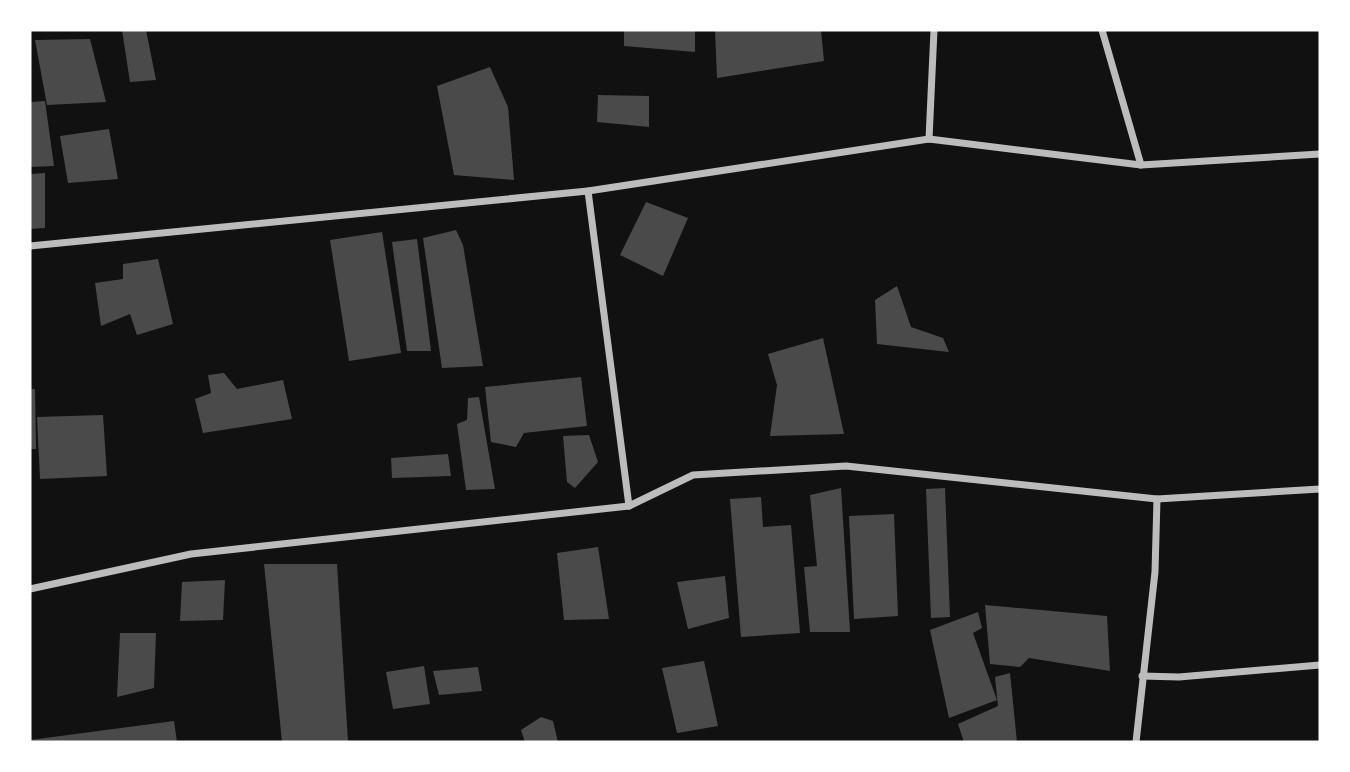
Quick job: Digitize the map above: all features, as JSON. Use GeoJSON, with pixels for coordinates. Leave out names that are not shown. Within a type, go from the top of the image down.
{"type":"FeatureCollection","features":[{"type":"Feature","properties":{"kind":"street"},"geometry":{"type":"LineString","coordinates":[[929,139],[934,30]]}},
{"type":"Feature","properties":{"kind":"street"},"geometry":{"type":"LineString","coordinates":[[1102,30],[1141,165]]}},
{"type":"Feature","properties":{"kind":"street"},"geometry":{"type":"LineString","coordinates":[[30,246],[588,191],[929,139],[1141,165],[1320,154]]}},
{"type":"Feature","properties":{"kind":"street"},"geometry":{"type":"LineString","coordinates":[[588,191],[629,506]]}},
{"type":"Feature","properties":{"kind":"street"},"geometry":{"type":"LineString","coordinates":[[30,589],[191,554],[629,506],[694,475],[846,466],[1157,499],[1320,489]]}},
{"type":"Feature","properties":{"kind":"street"},"geometry":{"type":"LineString","coordinates":[[1136,742],[1155,572],[1157,499]]}},
{"type":"Feature","properties":{"kind":"street"},"geometry":{"type":"LineString","coordinates":[[1142,676],[1179,677],[1320,665]]}},
{"type":"Feature","properties":{"kind":"building"},"geometry":{"type":"Polygon","coordinates":[[[122,30],[146,30],[156,80],[130,82],[122,30]]]}},
{"type":"Feature","properties":{"kind":"building"},"geometry":{"type":"Polygon","coordinates":[[[624,30],[695,30],[695,52],[624,46],[624,30]]]}},
{"type":"Feature","properties":{"kind":"building"},"geometry":{"type":"Polygon","coordinates":[[[715,30],[821,30],[824,61],[717,78],[715,30]]]}},
{"type":"Feature","properties":{"kind":"building"},"geometry":{"type":"Polygon","coordinates":[[[90,39],[106,102],[47,105],[35,40],[90,39]]]}},
{"type":"Feature","properties":{"kind":"building"},"geometry":{"type":"Polygon","coordinates":[[[490,67],[508,107],[514,180],[454,175],[437,86],[490,67]]]}},
{"type":"Feature","properties":{"kind":"building"},"geometry":{"type":"Polygon","coordinates":[[[598,95],[649,96],[649,127],[597,122],[598,95]]]}},
{"type":"Feature","properties":{"kind":"building"},"geometry":{"type":"Polygon","coordinates":[[[45,101],[54,166],[30,167],[30,102],[45,101]]]}},
{"type":"Feature","properties":{"kind":"building"},"geometry":{"type":"Polygon","coordinates":[[[109,129],[118,179],[68,183],[60,136],[109,129]]]}},
{"type":"Feature","properties":{"kind":"building"},"geometry":{"type":"Polygon","coordinates":[[[45,173],[45,228],[30,229],[30,174],[45,173]]]}},
{"type":"Feature","properties":{"kind":"building"},"geometry":{"type":"Polygon","coordinates":[[[646,202],[688,218],[663,276],[620,255],[646,202]]]}},
{"type":"Feature","properties":{"kind":"building"},"geometry":{"type":"Polygon","coordinates":[[[456,230],[463,245],[483,366],[442,368],[423,238],[456,230]]]}},
{"type":"Feature","properties":{"kind":"building"},"geometry":{"type":"Polygon","coordinates":[[[382,232],[401,353],[349,361],[330,240],[382,232]]]}},
{"type":"Feature","properties":{"kind":"building"},"geometry":{"type":"Polygon","coordinates":[[[417,239],[431,351],[407,351],[392,242],[417,239]]]}},
{"type":"Feature","properties":{"kind":"building"},"geometry":{"type":"Polygon","coordinates":[[[158,259],[173,324],[137,335],[130,314],[101,326],[95,283],[123,279],[123,264],[158,259]]]}},
{"type":"Feature","properties":{"kind":"building"},"geometry":{"type":"Polygon","coordinates":[[[897,286],[911,327],[943,338],[949,352],[877,344],[875,300],[897,286]]]}},
{"type":"Feature","properties":{"kind":"building"},"geometry":{"type":"Polygon","coordinates":[[[823,338],[844,434],[770,436],[777,385],[768,354],[823,338]]]}},
{"type":"Feature","properties":{"kind":"building"},"geometry":{"type":"Polygon","coordinates":[[[224,373],[237,389],[283,380],[292,419],[203,433],[195,399],[211,393],[208,375],[224,373]]]}},
{"type":"Feature","properties":{"kind":"building"},"geometry":{"type":"Polygon","coordinates":[[[581,377],[587,426],[524,433],[516,447],[491,442],[485,387],[581,377]]]}},
{"type":"Feature","properties":{"kind":"building"},"geometry":{"type":"Polygon","coordinates":[[[30,389],[35,389],[36,449],[30,449],[30,389]]]}},
{"type":"Feature","properties":{"kind":"building"},"geometry":{"type":"Polygon","coordinates":[[[479,397],[495,489],[466,490],[457,424],[467,420],[468,398],[479,397]]]}},
{"type":"Feature","properties":{"kind":"building"},"geometry":{"type":"Polygon","coordinates":[[[103,415],[107,476],[40,479],[37,417],[103,415]]]}},
{"type":"Feature","properties":{"kind":"building"},"geometry":{"type":"Polygon","coordinates":[[[589,435],[598,462],[575,488],[567,482],[563,436],[589,435]]]}},
{"type":"Feature","properties":{"kind":"building"},"geometry":{"type":"Polygon","coordinates":[[[448,454],[451,476],[392,478],[391,458],[448,454]]]}},
{"type":"Feature","properties":{"kind":"building"},"geometry":{"type":"Polygon","coordinates":[[[841,488],[850,632],[810,632],[804,567],[817,566],[810,495],[841,488]]]}},
{"type":"Feature","properties":{"kind":"building"},"geometry":{"type":"Polygon","coordinates":[[[945,488],[950,617],[931,618],[926,489],[945,488]]]}},
{"type":"Feature","properties":{"kind":"building"},"geometry":{"type":"Polygon","coordinates":[[[761,497],[763,527],[791,525],[800,633],[741,637],[730,499],[761,497]]]}},
{"type":"Feature","properties":{"kind":"building"},"geometry":{"type":"Polygon","coordinates":[[[894,514],[898,616],[854,619],[849,516],[894,514]]]}},
{"type":"Feature","properties":{"kind":"building"},"geometry":{"type":"Polygon","coordinates":[[[598,547],[609,619],[564,620],[557,553],[598,547]]]}},
{"type":"Feature","properties":{"kind":"building"},"geometry":{"type":"Polygon","coordinates":[[[264,564],[337,564],[348,742],[282,742],[264,564]]]}},
{"type":"Feature","properties":{"kind":"building"},"geometry":{"type":"Polygon","coordinates":[[[725,576],[729,618],[688,629],[677,582],[725,576]]]}},
{"type":"Feature","properties":{"kind":"building"},"geometry":{"type":"Polygon","coordinates":[[[225,580],[223,620],[180,621],[182,582],[225,580]]]}},
{"type":"Feature","properties":{"kind":"building"},"geometry":{"type":"Polygon","coordinates":[[[985,605],[1107,616],[1110,671],[1029,658],[1020,667],[990,664],[985,605]]]}},
{"type":"Feature","properties":{"kind":"building"},"geometry":{"type":"Polygon","coordinates":[[[978,612],[982,628],[973,633],[997,700],[949,718],[930,630],[978,612]]]}},
{"type":"Feature","properties":{"kind":"building"},"geometry":{"type":"Polygon","coordinates":[[[120,633],[156,633],[154,688],[117,697],[120,633]]]}},
{"type":"Feature","properties":{"kind":"building"},"geometry":{"type":"Polygon","coordinates":[[[704,661],[718,726],[677,733],[662,668],[704,661]]]}},
{"type":"Feature","properties":{"kind":"building"},"geometry":{"type":"Polygon","coordinates":[[[424,666],[430,704],[393,709],[386,672],[424,666]]]}},
{"type":"Feature","properties":{"kind":"building"},"geometry":{"type":"Polygon","coordinates":[[[478,667],[482,691],[439,695],[433,671],[478,667]]]}},
{"type":"Feature","properties":{"kind":"building"},"geometry":{"type":"Polygon","coordinates":[[[1010,673],[1017,742],[964,742],[958,724],[998,706],[995,677],[1010,673]]]}},
{"type":"Feature","properties":{"kind":"building"},"geometry":{"type":"Polygon","coordinates":[[[541,717],[553,721],[558,742],[525,742],[521,730],[541,717]]]}},
{"type":"Feature","properties":{"kind":"building"},"geometry":{"type":"Polygon","coordinates":[[[174,721],[177,742],[30,742],[30,740],[174,721]]]}}]}
